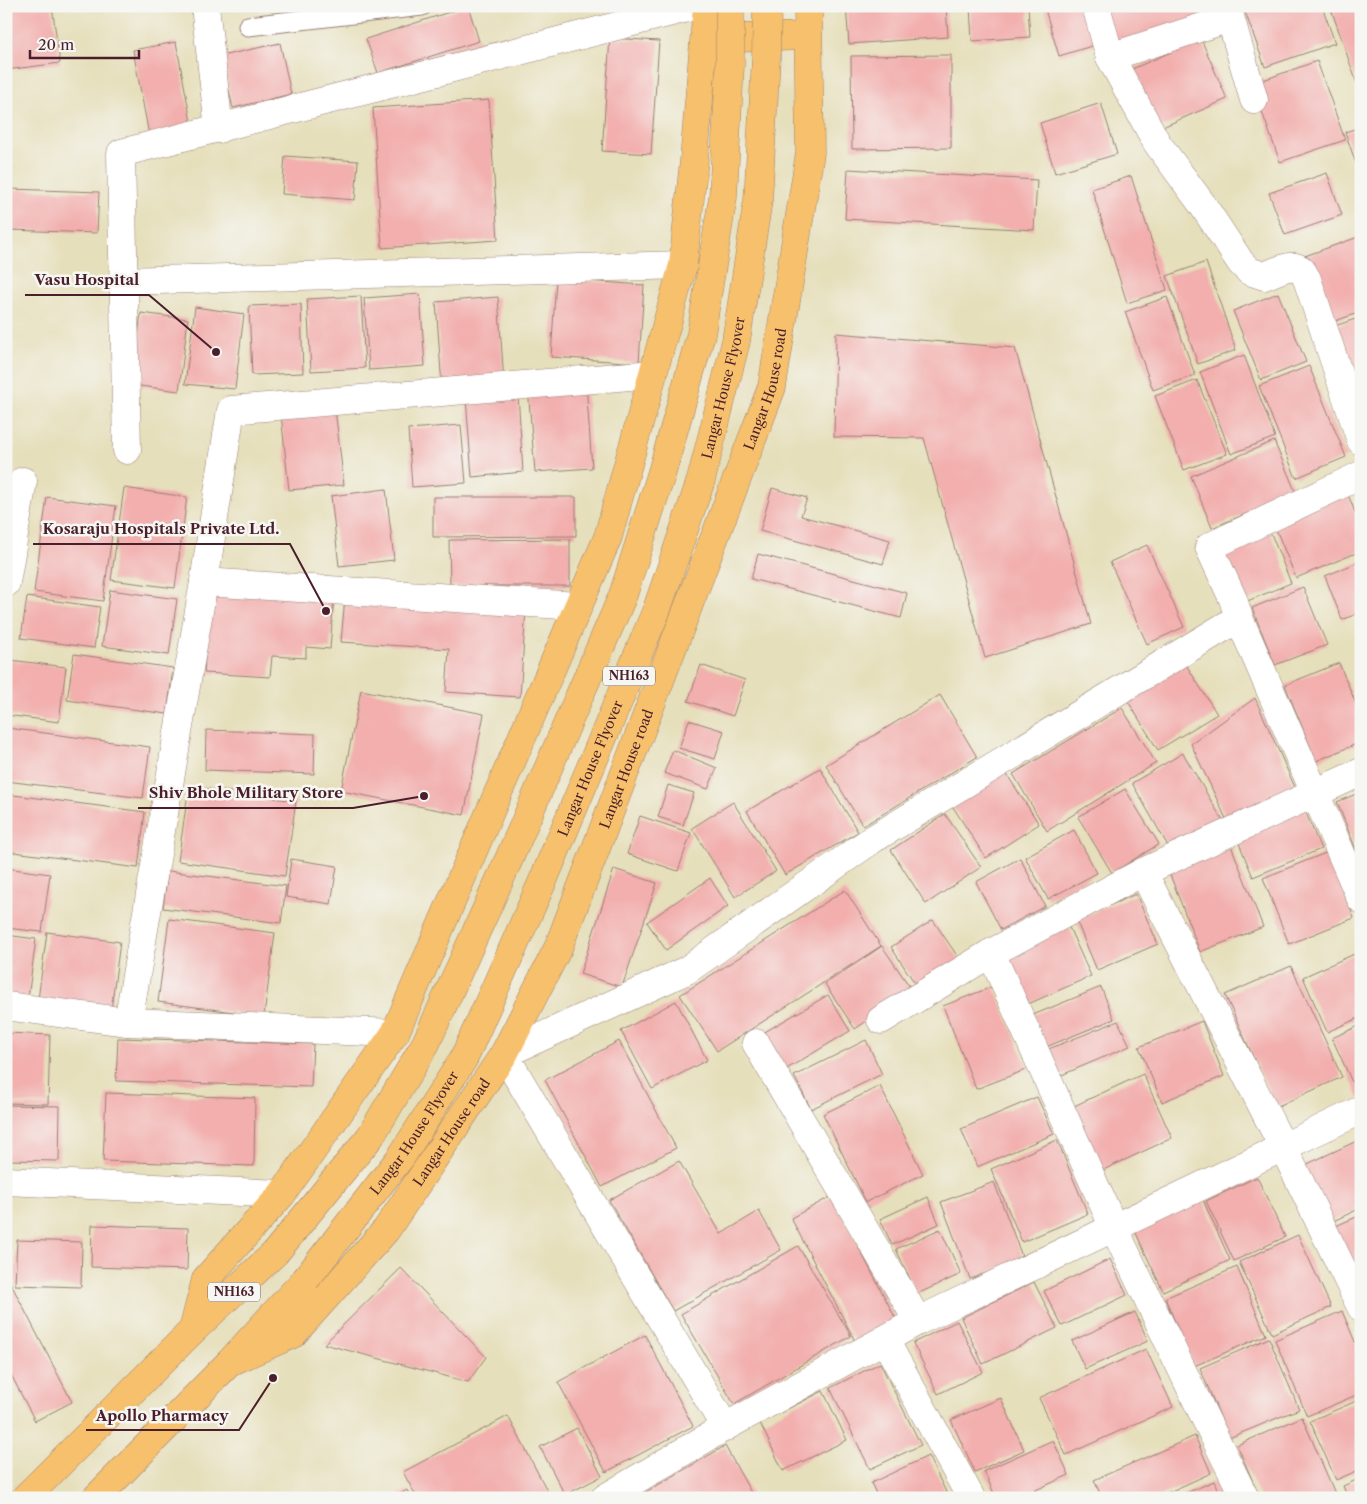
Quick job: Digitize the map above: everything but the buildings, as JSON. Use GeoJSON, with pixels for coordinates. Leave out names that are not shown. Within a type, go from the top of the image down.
{"type":"FeatureCollection","features":[{"type":"Feature","properties":{"kind":"main road"},"geometry":{"type":"LineString","coordinates":[[193,1330],[206,1279],[282,1194],[395,1033],[608,537],[683,265],[707,6]]}},
{"type":"Feature","properties":{"kind":"main road","name":"NH163"},"geometry":{"type":"LineString","coordinates":[[25,1498],[193,1330],[275,1253],[370,1137],[426,1043],[509,859],[622,595],[662,472],[701,334],[723,197],[730,65],[730,6]]}},
{"type":"Feature","properties":{"kind":"main road","name":"Langar House Flyover"},"geometry":{"type":"LineString","coordinates":[[230,1362],[306,1279],[400,1157],[464,1058],[544,876],[657,608],[701,480],[736,341],[758,200],[767,6]]}},
{"type":"Feature","properties":{"kind":"main road","name":"Langar House road"},"geometry":{"type":"LineString","coordinates":[[230,1362],[293,1334],[386,1230],[504,1054],[558,948],[772,387],[810,154],[808,6]]}},
{"type":"Feature","properties":{"kind":"main road"},"geometry":{"type":"LineString","coordinates":[[705,39],[808,36]]}},
{"type":"Feature","properties":{"kind":"main road","name":"NH163"},"geometry":{"type":"LineString","coordinates":[[96,1498],[230,1362]]}},
{"type":"Feature","properties":{"kind":"street"},"geometry":{"type":"LineString","coordinates":[[205,6],[219,129]]}},
{"type":"Feature","properties":{"kind":"street"},"geometry":{"type":"LineString","coordinates":[[127,450],[121,154],[695,6]]}},
{"type":"Feature","properties":{"kind":"street"},"geometry":{"type":"LineString","coordinates":[[1096,6],[1110,57],[1157,143],[1202,204],[1241,264],[1249,271],[1264,276],[1287,267],[1301,269],[1307,279],[1361,441]]}},
{"type":"Feature","properties":{"kind":"street"},"geometry":{"type":"LineString","coordinates":[[1110,57],[1229,12],[1254,100]]}},
{"type":"Feature","properties":{"kind":"street"},"geometry":{"type":"LineString","coordinates":[[123,281],[683,265]]}},
{"type":"Feature","properties":{"kind":"street"},"geometry":{"type":"LineString","coordinates":[[128,1022],[204,582],[231,410],[653,374]]}},
{"type":"Feature","properties":{"kind":"street"},"geometry":{"type":"LineString","coordinates":[[1361,475],[1209,547],[1361,899]]}},
{"type":"Feature","properties":{"kind":"street"},"geometry":{"type":"LineString","coordinates":[[6,583],[23,481]]}},
{"type":"Feature","properties":{"kind":"street"},"geometry":{"type":"LineString","coordinates":[[204,582],[578,606]]}},
{"type":"Feature","properties":{"kind":"street"},"geometry":{"type":"LineString","coordinates":[[725,1427],[504,1054],[687,970],[873,839],[1239,618]]}},
{"type":"Feature","properties":{"kind":"street"},"geometry":{"type":"LineString","coordinates":[[882,1020],[991,953],[1143,872],[1361,772]]}},
{"type":"Feature","properties":{"kind":"street"},"geometry":{"type":"LineString","coordinates":[[1143,872],[1284,1148],[1361,1307]]}},
{"type":"Feature","properties":{"kind":"street"},"geometry":{"type":"LineString","coordinates":[[991,953],[1114,1228],[1245,1498]]}},
{"type":"Feature","properties":{"kind":"street"},"geometry":{"type":"LineString","coordinates":[[6,1006],[128,1022],[395,1033]]}},
{"type":"Feature","properties":{"kind":"street"},"geometry":{"type":"LineString","coordinates":[[756,1043],[918,1321]]}},
{"type":"Feature","properties":{"kind":"street"},"geometry":{"type":"LineString","coordinates":[[605,1498],[725,1427],[918,1321],[1361,1110]]}},
{"type":"Feature","properties":{"kind":"street"},"geometry":{"type":"LineString","coordinates":[[6,1181],[282,1194]]}},
{"type":"Feature","properties":{"kind":"street"},"geometry":{"type":"LineString","coordinates":[[885,1340],[971,1498]]}},
{"type":"Feature","properties":{"kind":"lane"},"geometry":{"type":"LineString","coordinates":[[248,26],[422,6]]}},
{"type":"Feature","properties":{"kind":"place","name":"Vasu Hospital"},"geometry":{"type":"Point","coordinates":[216,352]}},
{"type":"Feature","properties":{"kind":"place","name":"Kosaraju Hospitals Private Ltd."},"geometry":{"type":"Point","coordinates":[326,611]}},
{"type":"Feature","properties":{"kind":"place","name":"Shiv Bhole Military Store"},"geometry":{"type":"Point","coordinates":[424,796]}},
{"type":"Feature","properties":{"kind":"place","name":"Apollo Pharmacy"},"geometry":{"type":"Point","coordinates":[273,1378]}}]}
